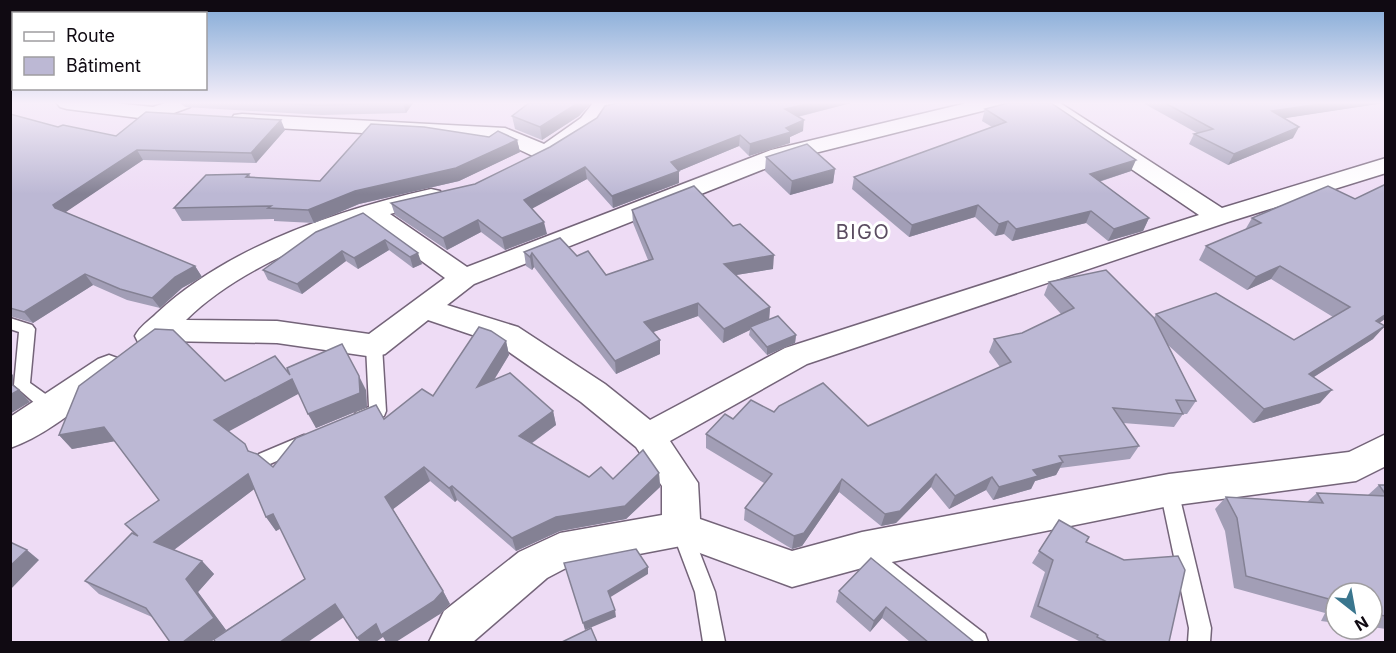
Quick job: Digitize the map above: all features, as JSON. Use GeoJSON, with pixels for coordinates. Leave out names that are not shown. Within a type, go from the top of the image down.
{"type":"FeatureCollection","features":[{"type":"Feature","properties":{"kind":"street"},"geometry":{"type":"LineString","coordinates":[[480,133],[505,135],[543,152]]}},
{"type":"Feature","properties":{"kind":"street"},"geometry":{"type":"LineString","coordinates":[[511,168],[573,133]]}},
{"type":"Feature","properties":{"kind":"street"},"geometry":{"type":"LineString","coordinates":[[158,330],[277,332],[374,346],[464,278],[779,155],[865,133]]}},
{"type":"Feature","properties":{"kind":"street"},"geometry":{"type":"LineString","coordinates":[[1094,133],[1219,217]]}},
{"type":"Feature","properties":{"kind":"street"},"geometry":{"type":"LineString","coordinates":[[648,436],[796,356],[1219,217],[1386,165]]}},
{"type":"Feature","properties":{"kind":"street"},"geometry":{"type":"LineString","coordinates":[[10,434],[52,408],[158,330],[193,297],[258,258],[369,212],[458,191]]}},
{"type":"Feature","properties":{"kind":"street"},"geometry":{"type":"LineString","coordinates":[[369,212],[464,278]]}},
{"type":"Feature","properties":{"kind":"street"},"geometry":{"type":"LineString","coordinates":[[424,308],[507,335],[593,393],[648,436],[680,483],[681,529]]}},
{"type":"Feature","properties":{"kind":"street"},"geometry":{"type":"LineString","coordinates":[[450,642],[459,626],[532,565],[560,551],[681,529],[792,569],[862,550],[1169,490],[1356,466],[1386,448]]}},
{"type":"Feature","properties":{"kind":"lane"},"geometry":{"type":"LineString","coordinates":[[10,323],[27,329],[22,385],[52,408]]}},
{"type":"Feature","properties":{"kind":"lane"},"geometry":{"type":"LineString","coordinates":[[347,424],[378,411],[374,346]]}},
{"type":"Feature","properties":{"kind":"lane"},"geometry":{"type":"LineString","coordinates":[[265,459],[316,437]]}},
{"type":"Feature","properties":{"kind":"lane"},"geometry":{"type":"LineString","coordinates":[[1169,490],[1200,628],[1199,642]]}},
{"type":"Feature","properties":{"kind":"lane"},"geometry":{"type":"LineString","coordinates":[[681,529],[705,592],[714,642]]}},
{"type":"Feature","properties":{"kind":"lane"},"geometry":{"type":"LineString","coordinates":[[862,550],[977,642]]}},
{"type":"Feature","properties":{"kind":"building"},"geometry":{"type":"Polygon","coordinates":[[[10,133],[104,133],[116,136],[119,133],[269,133],[251,153],[137,150],[53,205],[55,208],[195,266],[175,277],[152,298],[120,289],[85,274],[24,312],[10,308],[10,133]]]}},
{"type":"Feature","properties":{"kind":"building"},"geometry":{"type":"Polygon","coordinates":[[[363,133],[466,133],[489,137],[494,133],[503,133],[517,140],[456,168],[355,191],[308,210],[268,208],[271,206],[174,208],[206,175],[249,174],[246,177],[320,181],[363,133]]]}},
{"type":"Feature","properties":{"kind":"building"},"geometry":{"type":"Polygon","coordinates":[[[572,133],[786,133],[750,144],[740,135],[671,162],[679,171],[612,196],[585,167],[524,200],[544,222],[502,238],[478,220],[443,238],[391,203],[475,184],[550,147],[572,133]]]}},
{"type":"Feature","properties":{"kind":"building"},"geometry":{"type":"Polygon","coordinates":[[[974,133],[1096,133],[1136,160],[1090,174],[1149,218],[1114,229],[1091,211],[1016,229],[1008,221],[999,224],[978,205],[912,225],[854,177],[974,133]]]}},
{"type":"Feature","properties":{"kind":"building"},"geometry":{"type":"Polygon","coordinates":[[[1196,133],[1283,133],[1234,154],[1194,134],[1196,133]]]}},
{"type":"Feature","properties":{"kind":"building"},"geometry":{"type":"Polygon","coordinates":[[[807,144],[835,169],[792,181],[766,157],[807,144]]]}},
{"type":"Feature","properties":{"kind":"building"},"geometry":{"type":"Polygon","coordinates":[[[1386,184],[1386,314],[1376,321],[1385,326],[1309,374],[1332,390],[1264,409],[1156,314],[1216,293],[1294,340],[1350,307],[1280,266],[1256,277],[1206,246],[1261,223],[1252,218],[1328,186],[1355,199],[1386,184]]]}},
{"type":"Feature","properties":{"kind":"building"},"geometry":{"type":"Polygon","coordinates":[[[694,186],[733,226],[740,224],[774,255],[724,264],[770,307],[724,329],[698,303],[644,322],[660,340],[615,361],[532,253],[530,257],[524,252],[560,238],[577,256],[588,251],[606,275],[653,259],[632,210],[694,186]]]}},
{"type":"Feature","properties":{"kind":"building"},"geometry":{"type":"Polygon","coordinates":[[[363,213],[418,253],[410,257],[385,240],[354,258],[342,251],[297,284],[263,270],[316,232],[363,213]]]}},
{"type":"Feature","properties":{"kind":"building"},"geometry":{"type":"Polygon","coordinates":[[[1106,270],[1154,318],[1196,401],[1176,400],[1183,414],[1113,408],[1139,446],[1059,456],[1063,462],[1033,470],[1038,476],[999,487],[992,477],[955,496],[936,474],[900,511],[885,514],[842,479],[804,533],[794,536],[745,508],[772,474],[706,434],[725,414],[733,419],[751,400],[774,412],[779,406],[823,383],[868,426],[1011,362],[994,339],[1022,333],[1074,308],[1049,282],[1106,270]]]}},
{"type":"Feature","properties":{"kind":"building"},"geometry":{"type":"Polygon","coordinates":[[[778,316],[796,335],[767,347],[750,327],[778,316]]]}},
{"type":"Feature","properties":{"kind":"building"},"geometry":{"type":"Polygon","coordinates":[[[479,327],[491,331],[506,341],[477,387],[510,373],[553,411],[519,436],[589,477],[601,467],[613,479],[643,450],[659,473],[625,506],[556,517],[512,538],[452,486],[449,488],[424,467],[385,497],[443,591],[434,601],[381,635],[376,624],[357,638],[335,604],[280,642],[215,642],[214,639],[305,579],[273,514],[266,517],[248,474],[154,542],[202,561],[186,579],[214,618],[183,642],[170,642],[146,608],[85,581],[132,533],[138,536],[125,524],[159,500],[104,427],[59,435],[79,386],[155,329],[173,330],[225,381],[275,356],[290,375],[287,368],[342,344],[359,376],[360,393],[308,414],[292,379],[214,420],[245,444],[248,451],[257,454],[273,467],[296,438],[376,405],[384,419],[422,389],[433,396],[479,327]]]}},
{"type":"Feature","properties":{"kind":"building"},"geometry":{"type":"Polygon","coordinates":[[[10,383],[19,390],[10,395],[10,383]]]}},
{"type":"Feature","properties":{"kind":"building"},"geometry":{"type":"Polygon","coordinates":[[[1379,485],[1386,485],[1386,495],[1379,485]]]}},
{"type":"Feature","properties":{"kind":"building"},"geometry":{"type":"Polygon","coordinates":[[[1317,493],[1386,496],[1386,616],[1384,616],[1384,581],[1324,581],[1324,598],[1246,576],[1237,518],[1226,497],[1323,503],[1317,493]]]}},
{"type":"Feature","properties":{"kind":"building"},"geometry":{"type":"Polygon","coordinates":[[[1059,520],[1089,537],[1086,542],[1124,560],[1178,556],[1185,570],[1169,642],[1107,642],[1097,637],[1098,635],[1038,606],[1053,560],[1039,551],[1059,520]]]}},
{"type":"Feature","properties":{"kind":"building"},"geometry":{"type":"Polygon","coordinates":[[[10,542],[27,550],[10,566],[10,542]]]}},
{"type":"Feature","properties":{"kind":"building"},"geometry":{"type":"Polygon","coordinates":[[[636,549],[648,567],[608,591],[615,610],[583,623],[564,563],[636,549]]]}},
{"type":"Feature","properties":{"kind":"building"},"geometry":{"type":"Polygon","coordinates":[[[871,558],[974,642],[928,642],[886,607],[874,621],[839,591],[871,558]]]}},
{"type":"Feature","properties":{"kind":"building"},"geometry":{"type":"Polygon","coordinates":[[[591,628],[597,642],[562,642],[591,628]]]}},
{"type":"Feature","properties":{"kind":"district","name":"BIGO"},"geometry":{"type":"Point","coordinates":[863,232]}}]}
